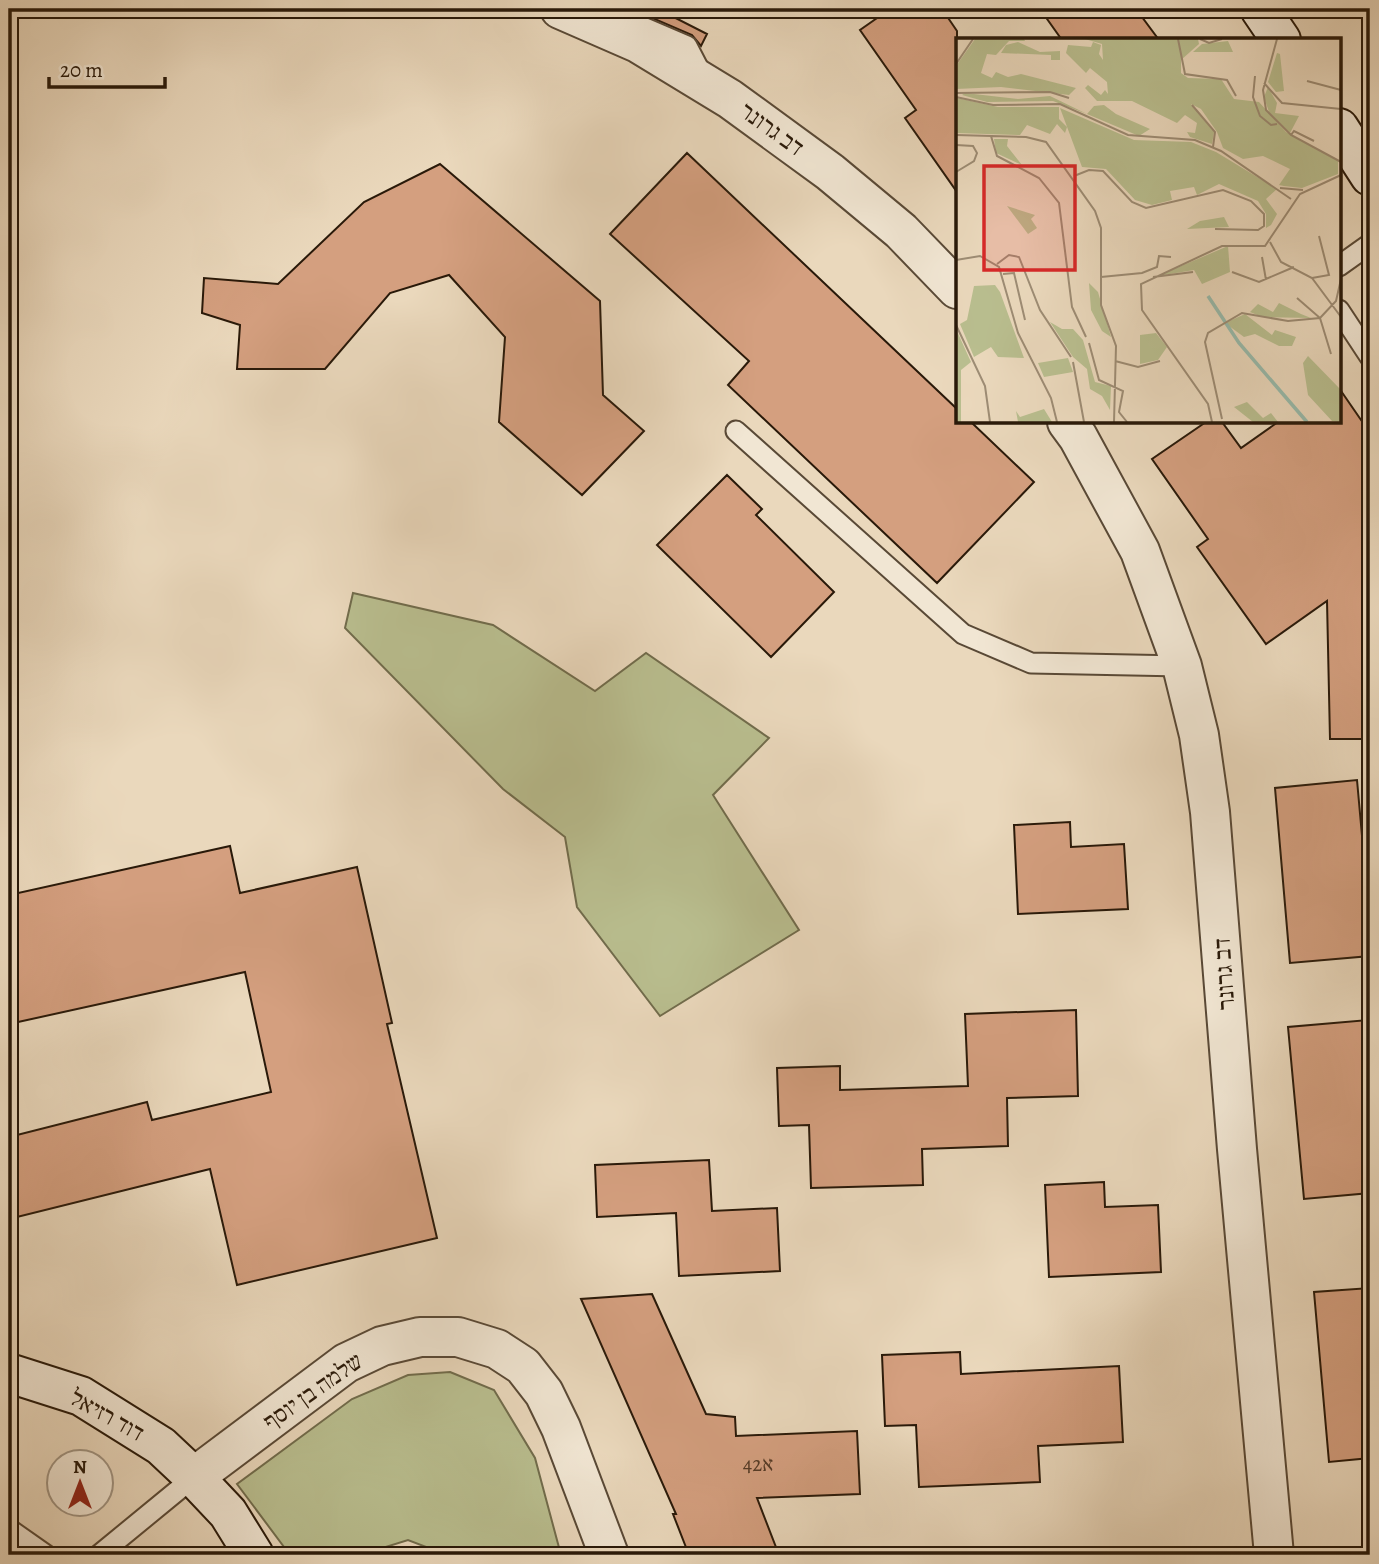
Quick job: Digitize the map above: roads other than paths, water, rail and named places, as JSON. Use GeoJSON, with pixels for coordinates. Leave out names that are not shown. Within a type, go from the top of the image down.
{"type":"FeatureCollection","features":[{"type":"Feature","properties":{"kind":"street","name":"דב גרונר"},"geometry":{"type":"LineString","coordinates":[[560,9],[638,43],[730,99],[830,172],[901,231],[956,288]]}},
{"type":"Feature","properties":{"kind":"street"},"geometry":{"type":"LineString","coordinates":[[1260,9],[1279,38]]}},
{"type":"Feature","properties":{"kind":"street","name":"דב גרונר"},"geometry":{"type":"LineString","coordinates":[[1068,424],[1140,551],[1182,666],[1199,735],[1210,812],[1274,1555]]}},
{"type":"Feature","properties":{"kind":"street","name":"שלמה בן יוסף"},"geometry":{"type":"LineString","coordinates":[[194,1477],[346,1363],[382,1346],[420,1337],[458,1337],[496,1349],[523,1366],[544,1393],[561,1428],[609,1555]]}},
{"type":"Feature","properties":{"kind":"street","name":"דוד רזיאל"},"geometry":{"type":"LineString","coordinates":[[9,1373],[80,1396],[161,1446],[228,1513],[254,1555]]}},
{"type":"Feature","properties":{"kind":"lane"},"geometry":{"type":"LineString","coordinates":[[602,9],[687,46],[707,85]]}},
{"type":"Feature","properties":{"kind":"lane"},"geometry":{"type":"LineString","coordinates":[[1340,265],[1370,244]]}},
{"type":"Feature","properties":{"kind":"lane"},"geometry":{"type":"LineString","coordinates":[[1340,312],[1370,357]]}},
{"type":"Feature","properties":{"kind":"lane"},"geometry":{"type":"LineString","coordinates":[[736,431],[963,634],[1031,663],[1182,666]]}},
{"type":"Feature","properties":{"kind":"lane"},"geometry":{"type":"LineString","coordinates":[[99,1555],[194,1477]]}},
{"type":"Feature","properties":{"kind":"lane"},"geometry":{"type":"LineString","coordinates":[[9,1529],[46,1555]]}}]}
